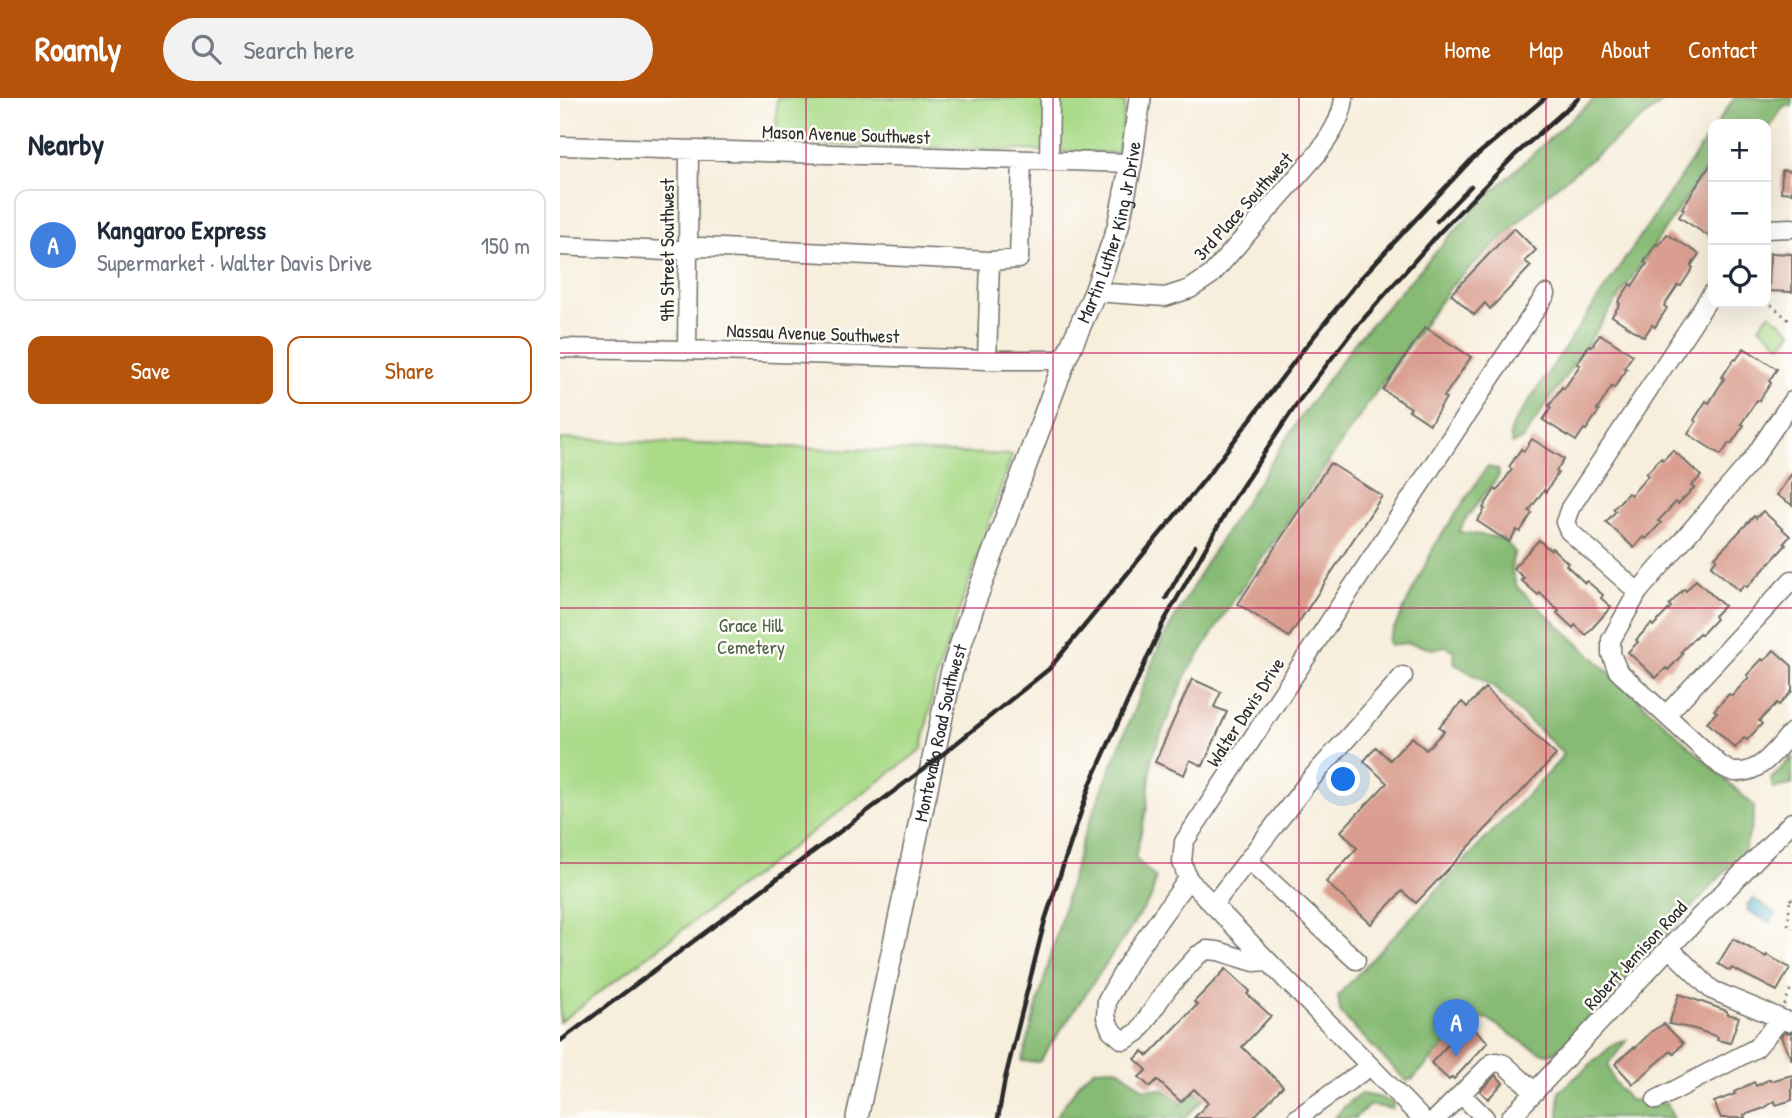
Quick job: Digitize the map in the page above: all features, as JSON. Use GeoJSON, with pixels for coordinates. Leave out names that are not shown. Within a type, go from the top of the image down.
{"type":"FeatureCollection","features":[{"type":"Feature","properties":{"kind":"main road","name":"Martin Luther King Jr Drive"},"geometry":{"type":"LineString","coordinates":[[1065,360],[1096,292],[1118,227],[1140,98]]}},
{"type":"Feature","properties":{"kind":"main road","name":"Montevallo Road Southwest"},"geometry":{"type":"LineString","coordinates":[[857,1118],[951,674],[975,601],[1065,360]]}},
{"type":"Feature","properties":{"kind":"street"},"geometry":{"type":"LineString","coordinates":[[1049,161],[1050,98]]}},
{"type":"Feature","properties":{"kind":"street","name":"3rd Place Southwest"},"geometry":{"type":"LineString","coordinates":[[1096,292],[1165,297],[1190,289],[1211,275],[1318,153],[1333,131],[1344,98]]}},
{"type":"Feature","properties":{"kind":"street","name":"Mason Avenue Southwest"},"geometry":{"type":"LineString","coordinates":[[560,146],[1131,163]]}},
{"type":"Feature","properties":{"kind":"street","name":"9th Street Southwest"},"geometry":{"type":"LineString","coordinates":[[687,350],[689,150]]}},
{"type":"Feature","properties":{"kind":"street"},"geometry":{"type":"LineString","coordinates":[[560,246],[667,251],[716,248],[990,261],[1019,259],[1022,160]]}},
{"type":"Feature","properties":{"kind":"street"},"geometry":{"type":"LineString","coordinates":[[1771,229],[1792,228]]}},
{"type":"Feature","properties":{"kind":"street"},"geometry":{"type":"LineString","coordinates":[[987,360],[990,261]]}},
{"type":"Feature","properties":{"kind":"street","name":"Walter Davis Drive"},"geometry":{"type":"LineString","coordinates":[[1188,879],[1182,862],[1184,842],[1546,294]]}},
{"type":"Feature","properties":{"kind":"street"},"geometry":{"type":"LineString","coordinates":[[1638,592],[1569,531],[1565,522],[1570,508],[1708,300]]}},
{"type":"Feature","properties":{"kind":"street","name":"Nassau Avenue Southwest"},"geometry":{"type":"LineString","coordinates":[[560,348],[1065,360]]}},
{"type":"Feature","properties":{"kind":"street"},"geometry":{"type":"LineString","coordinates":[[1792,401],[1752,460],[1638,592],[1611,640],[1611,654],[1618,671],[1720,765],[1734,772],[1750,770],[1763,764],[1792,732]]}},
{"type":"Feature","properties":{"kind":"street"},"geometry":{"type":"LineString","coordinates":[[1666,715],[1792,580]]}},
{"type":"Feature","properties":{"kind":"street"},"geometry":{"type":"LineString","coordinates":[[1213,905],[1309,781],[1403,676]]}},
{"type":"Feature","properties":{"kind":"street","name":"Robert Jemison Road"},"geometry":{"type":"LineString","coordinates":[[1510,1118],[1669,948],[1792,822]]}},
{"type":"Feature","properties":{"kind":"street"},"geometry":{"type":"LineString","coordinates":[[1248,860],[1356,960]]}},
{"type":"Feature","properties":{"kind":"street"},"geometry":{"type":"LineString","coordinates":[[1268,961],[1254,962],[1206,950],[1198,955],[1167,989],[1138,1032],[1123,1040],[1111,1030],[1106,1017],[1107,999],[1129,962],[1188,879],[1422,1118]]}},
{"type":"Feature","properties":{"kind":"street"},"geometry":{"type":"LineString","coordinates":[[1656,1100],[1756,1048],[1786,1021],[1712,990],[1669,948]]}},
{"type":"Feature","properties":{"kind":"street"},"geometry":{"type":"LineString","coordinates":[[1437,1118],[1492,1063],[1504,1064],[1535,1092]]}},
{"type":"Feature","properties":{"kind":"street"},"geometry":{"type":"LineString","coordinates":[[1297,1118],[1370,1066]]}},
{"type":"Feature","properties":{"kind":"street"},"geometry":{"type":"LineString","coordinates":[[1461,1094],[1485,1118]]}},
{"type":"Feature","properties":{"kind":"path"},"geometry":{"type":"LineString","coordinates":[[1771,304],[1792,323]]}},
{"type":"Feature","properties":{"kind":"path"},"geometry":{"type":"LineString","coordinates":[[1792,900],[1790,898],[1788,926],[1792,928]]}},
{"type":"Feature","properties":{"kind":"path"},"geometry":{"type":"LineString","coordinates":[[1786,1021],[1786,998],[1792,986]]}},
{"type":"Feature","properties":{"kind":"green space"},"geometry":{"type":"Polygon","coordinates":[[[777,98],[1057,98],[1125,102],[1118,153],[776,143],[777,98]]]}},
{"type":"Feature","properties":{"kind":"green space"},"geometry":{"type":"Polygon","coordinates":[[[1596,98],[1668,98],[1551,191],[1452,285],[1235,598],[1186,675],[1152,756],[1147,807],[1135,858],[1156,878],[1151,898],[1039,1062],[1022,1061],[1082,841],[1159,646],[1209,558],[1300,418],[1356,341],[1479,204],[1596,98]]]}},
{"type":"Feature","properties":{"kind":"green space"},"geometry":{"type":"Polygon","coordinates":[[[1734,98],[1792,98],[1792,106],[1784,106],[1771,126],[1771,119],[1720,119],[1734,98]]]}},
{"type":"Feature","properties":{"kind":"green space"},"geometry":{"type":"Polygon","coordinates":[[[1708,136],[1708,165],[1523,439],[1512,444],[1510,434],[1514,423],[1708,136]]]}},
{"type":"Feature","properties":{"kind":"green space"},"geometry":{"type":"Polygon","coordinates":[[[1770,313],[1792,332],[1781,345],[1759,326],[1770,313]]]}},
{"type":"Feature","properties":{"kind":"green space","name":"Grace Hill Cemetery"},"geometry":{"type":"Polygon","coordinates":[[[560,439],[1012,455],[935,682],[922,749],[560,1022],[560,439]]]}},
{"type":"Feature","properties":{"kind":"green space"},"geometry":{"type":"Polygon","coordinates":[[[1487,467],[1498,469],[1499,475],[1459,532],[1502,538],[1515,552],[1512,570],[1517,587],[1754,806],[1754,816],[1744,851],[1559,1050],[1551,1054],[1542,1053],[1488,1019],[1481,1018],[1476,1023],[1468,1021],[1413,1079],[1406,1081],[1345,1018],[1340,1011],[1338,995],[1559,761],[1563,753],[1492,686],[1455,664],[1454,651],[1445,646],[1433,649],[1408,643],[1390,645],[1388,641],[1435,545],[1487,467]]]}},
{"type":"Feature","properties":{"kind":"green space"},"geometry":{"type":"Polygon","coordinates":[[[1792,757],[1792,785],[1773,788],[1771,779],[1792,757]]]}},
{"type":"Feature","properties":{"kind":"green space"},"geometry":{"type":"Polygon","coordinates":[[[1626,1041],[1608,1065],[1613,1080],[1629,1100],[1667,1103],[1673,1118],[1559,1118],[1559,1092],[1614,1044],[1626,1041]]]}},
{"type":"Feature","properties":{"kind":"green space"},"geometry":{"type":"Polygon","coordinates":[[[1235,1056],[1241,1061],[1185,1118],[1055,1118],[1084,1077],[1095,1069],[1117,1068],[1144,1089],[1163,1089],[1182,1104],[1194,1091],[1198,1095],[1235,1056]]]}},
{"type":"Feature","properties":{"kind":"green space"},"geometry":{"type":"Polygon","coordinates":[[[1361,1094],[1394,1103],[1392,1109],[1370,1105],[1355,1118],[1334,1118],[1350,1101],[1361,1094]]]}},
{"type":"Feature","properties":{"kind":"water"},"geometry":{"type":"Polygon","coordinates":[[[1754,899],[1776,914],[1770,923],[1747,910],[1747,905],[1754,899]]]}},
{"type":"Feature","properties":{"kind":"building"},"geometry":{"type":"Polygon","coordinates":[[[1708,169],[1708,236],[1679,217],[1684,209],[1682,208],[1708,169]]]}},
{"type":"Feature","properties":{"kind":"building"},"geometry":{"type":"Polygon","coordinates":[[[1782,170],[1792,171],[1792,193],[1781,192],[1782,170]]]}},
{"type":"Feature","properties":{"kind":"building"},"geometry":{"type":"Polygon","coordinates":[[[1514,228],[1536,250],[1525,261],[1531,266],[1490,309],[1485,303],[1474,315],[1451,294],[1514,228]]]}},
{"type":"Feature","properties":{"kind":"building"},"geometry":{"type":"Polygon","coordinates":[[[1667,234],[1699,254],[1681,286],[1678,285],[1664,306],[1667,308],[1655,327],[1652,325],[1644,337],[1612,316],[1630,284],[1632,286],[1647,264],[1644,262],[1656,244],[1659,245],[1667,234]]]}},
{"type":"Feature","properties":{"kind":"building"},"geometry":{"type":"Polygon","coordinates":[[[1771,253],[1792,254],[1792,292],[1771,291],[1771,253]]]}},
{"type":"Feature","properties":{"kind":"building"},"geometry":{"type":"Polygon","coordinates":[[[1425,327],[1471,357],[1444,397],[1446,398],[1430,424],[1383,390],[1425,327]]]}},
{"type":"Feature","properties":{"kind":"building"},"geometry":{"type":"Polygon","coordinates":[[[1600,334],[1633,355],[1624,368],[1627,369],[1614,388],[1612,386],[1597,410],[1599,411],[1576,441],[1543,420],[1551,408],[1549,406],[1580,365],[1577,364],[1589,345],[1592,346],[1600,334]]]}},
{"type":"Feature","properties":{"kind":"building"},"geometry":{"type":"Polygon","coordinates":[[[1744,348],[1777,369],[1769,381],[1771,383],[1741,424],[1744,425],[1721,455],[1688,434],[1706,401],[1709,403],[1724,379],[1722,377],[1744,348]]]}},
{"type":"Feature","properties":{"kind":"building"},"geometry":{"type":"Polygon","coordinates":[[[1532,439],[1564,459],[1546,492],[1544,490],[1529,511],[1532,513],[1520,532],[1517,530],[1509,542],[1477,521],[1495,489],[1497,491],[1512,469],[1509,467],[1521,449],[1524,451],[1532,439]]]}},
{"type":"Feature","properties":{"kind":"building"},"geometry":{"type":"Polygon","coordinates":[[[1673,450],[1701,476],[1691,486],[1694,488],[1678,504],[1676,502],[1658,521],[1661,523],[1634,548],[1606,522],[1616,511],[1613,509],[1628,493],[1631,495],[1661,458],[1663,460],[1673,450]]]}},
{"type":"Feature","properties":{"kind":"building"},"geometry":{"type":"Polygon","coordinates":[[[1330,463],[1382,496],[1289,637],[1238,604],[1330,463]]]}},
{"type":"Feature","properties":{"kind":"building"},"geometry":{"type":"Polygon","coordinates":[[[1792,473],[1792,505],[1777,495],[1792,473]]]}},
{"type":"Feature","properties":{"kind":"building"},"geometry":{"type":"Polygon","coordinates":[[[1763,511],[1790,536],[1784,543],[1786,545],[1765,568],[1747,587],[1744,585],[1739,591],[1711,566],[1717,559],[1715,557],[1754,516],[1756,518],[1763,511]]]}},
{"type":"Feature","properties":{"kind":"building"},"geometry":{"type":"Polygon","coordinates":[[[1539,540],[1550,550],[1552,548],[1585,583],[1587,581],[1603,595],[1601,598],[1611,607],[1586,635],[1575,625],[1573,628],[1540,593],[1538,595],[1521,580],[1524,578],[1513,568],[1539,540]]]}},
{"type":"Feature","properties":{"kind":"building"},"geometry":{"type":"Polygon","coordinates":[[[1696,580],[1724,606],[1714,616],[1716,619],[1681,652],[1683,654],[1668,670],[1666,668],[1656,678],[1628,652],[1651,624],[1653,626],[1671,607],[1669,605],[1684,589],[1686,591],[1696,580]]]}},
{"type":"Feature","properties":{"kind":"building"},"geometry":{"type":"Polygon","coordinates":[[[1774,650],[1792,666],[1792,691],[1759,721],[1762,724],[1747,740],[1744,738],[1735,748],[1707,722],[1717,712],[1714,710],[1729,694],[1732,696],[1749,677],[1747,675],[1774,650]]]}},
{"type":"Feature","properties":{"kind":"building"},"geometry":{"type":"Polygon","coordinates":[[[1192,679],[1221,692],[1214,707],[1227,712],[1203,766],[1190,760],[1184,775],[1155,762],[1192,679]]]}},
{"type":"Feature","properties":{"kind":"building"},"geometry":{"type":"Polygon","coordinates":[[[1485,688],[1556,755],[1416,903],[1402,891],[1371,924],[1326,882],[1357,848],[1341,831],[1387,783],[1364,761],[1376,747],[1390,760],[1412,737],[1426,750],[1444,731],[1439,727],[1462,702],[1467,707],[1485,688]]]}},
{"type":"Feature","properties":{"kind":"building"},"geometry":{"type":"Polygon","coordinates":[[[1733,939],[1790,968],[1777,991],[1732,968],[1730,971],[1718,964],[1733,939]]]}},
{"type":"Feature","properties":{"kind":"building"},"geometry":{"type":"Polygon","coordinates":[[[1226,969],[1250,991],[1247,994],[1271,1016],[1242,1047],[1283,1086],[1253,1118],[1194,1118],[1208,1103],[1194,1089],[1181,1102],[1157,1080],[1150,1087],[1139,1077],[1147,1070],[1135,1059],[1143,1051],[1148,1056],[1197,1005],[1194,1002],[1226,969]]]}},
{"type":"Feature","properties":{"kind":"building"},"geometry":{"type":"Polygon","coordinates":[[[1679,994],[1739,1017],[1730,1043],[1695,1029],[1669,1024],[1679,994]]]}},
{"type":"Feature","properties":{"kind":"building"},"geometry":{"type":"Polygon","coordinates":[[[1468,1023],[1488,1042],[1454,1079],[1452,1077],[1449,1080],[1431,1063],[1468,1023]]]}},
{"type":"Feature","properties":{"kind":"building"},"geometry":{"type":"Polygon","coordinates":[[[1664,1024],[1683,1043],[1674,1054],[1671,1051],[1633,1084],[1615,1064],[1652,1031],[1664,1024]]]}},
{"type":"Feature","properties":{"kind":"building"},"geometry":{"type":"Polygon","coordinates":[[[1784,1032],[1792,1033],[1792,1060],[1781,1037],[1784,1032]]]}},
{"type":"Feature","properties":{"kind":"building"},"geometry":{"type":"Polygon","coordinates":[[[1496,1075],[1503,1083],[1488,1099],[1480,1091],[1496,1075]]]}},
{"type":"Feature","properties":{"kind":"building"},"geometry":{"type":"Polygon","coordinates":[[[1792,1075],[1792,1100],[1776,1105],[1775,1101],[1744,1115],[1745,1118],[1721,1118],[1714,1102],[1735,1094],[1734,1092],[1754,1082],[1756,1086],[1770,1079],[1792,1075]]]}},
{"type":"Feature","properties":{"kind":"railway"},"geometry":{"type":"LineString","coordinates":[[560,1041],[933,762],[1049,669],[1205,479],[1361,278],[1470,161],[1545,98]]}},
{"type":"Feature","properties":{"kind":"railway"},"geometry":{"type":"LineString","coordinates":[[998,1118],[1005,1079],[1045,920],[1090,785],[1163,623],[1233,500],[1298,402],[1352,332],[1439,233],[1515,155],[1579,98]]}},
{"type":"Feature","properties":{"kind":"railway"},"geometry":{"type":"LineString","coordinates":[[1437,221],[1471,186]]}},
{"type":"Feature","properties":{"kind":"railway"},"geometry":{"type":"LineString","coordinates":[[1166,598],[1195,546]]}},
{"type":"Feature","properties":{"kind":"place","name":"Kangaroo Express"},"geometry":{"type":"Point","coordinates":[1456,1057]}}]}
